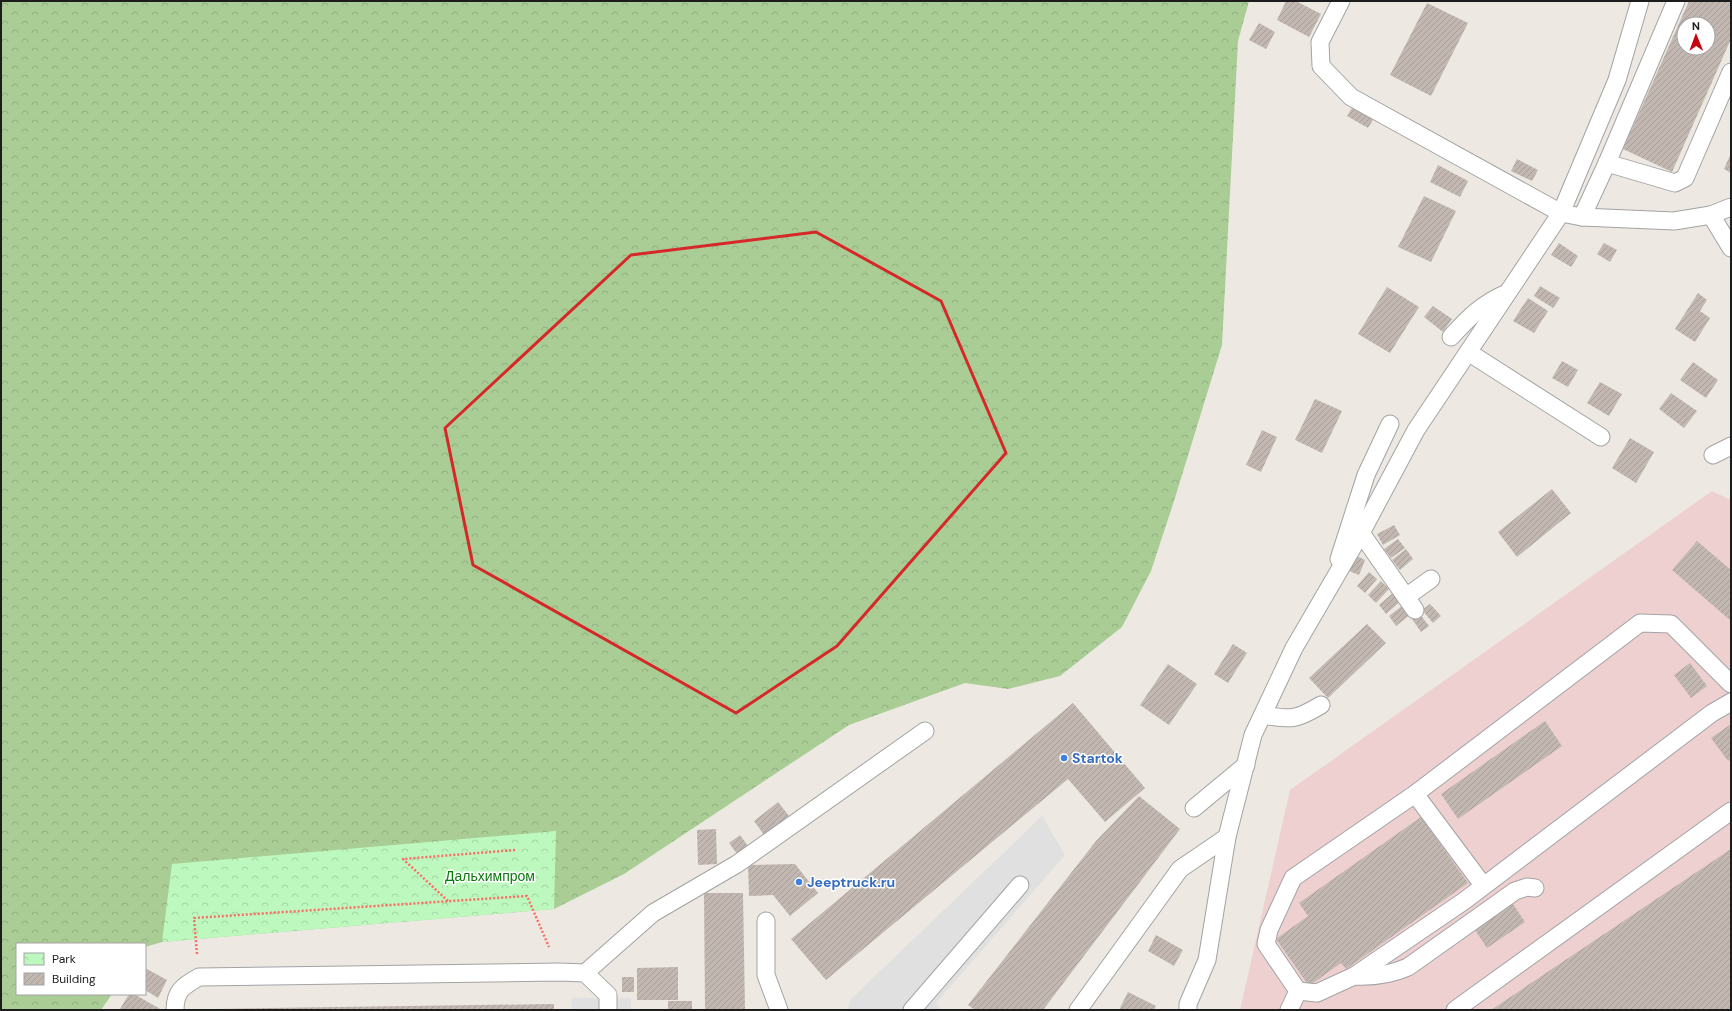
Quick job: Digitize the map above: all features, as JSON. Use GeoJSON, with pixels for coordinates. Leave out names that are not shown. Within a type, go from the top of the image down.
{"type":"FeatureCollection","features":[{"type":"Feature","properties":{"kind":"lane"},"geometry":{"type":"LineString","coordinates":[[1341,1],[1320,42],[1321,66],[1352,97],[1561,213],[1582,217],[1674,221],[1711,215],[1731,207]]}},
{"type":"Feature","properties":{"kind":"lane"},"geometry":{"type":"LineString","coordinates":[[1188,1010],[1188,1004],[1208,960],[1228,837],[1253,735],[1294,648],[1361,533],[1416,430],[1561,213],[1616,80],[1640,1]]}},
{"type":"Feature","properties":{"kind":"lane"},"geometry":{"type":"LineString","coordinates":[[1582,217],[1607,163],[1676,1]]}},
{"type":"Feature","properties":{"kind":"lane"},"geometry":{"type":"LineString","coordinates":[[1607,163],[1675,183],[1685,178],[1731,72]]}},
{"type":"Feature","properties":{"kind":"lane"},"geometry":{"type":"LineString","coordinates":[[1711,215],[1731,248]]}},
{"type":"Feature","properties":{"kind":"lane"},"geometry":{"type":"LineString","coordinates":[[1451,337],[1481,306],[1493,298],[1507,293]]}},
{"type":"Feature","properties":{"kind":"lane"},"geometry":{"type":"LineString","coordinates":[[1468,352],[1601,437]]}},
{"type":"Feature","properties":{"kind":"lane"},"geometry":{"type":"LineString","coordinates":[[1337,575],[1343,544],[1366,475],[1390,424]]}},
{"type":"Feature","properties":{"kind":"lane"},"geometry":{"type":"LineString","coordinates":[[1713,455],[1731,446]]}},
{"type":"Feature","properties":{"kind":"lane"},"geometry":{"type":"LineString","coordinates":[[1361,533],[1411,604],[1432,579]]}},
{"type":"Feature","properties":{"kind":"lane"},"geometry":{"type":"LineString","coordinates":[[1731,684],[1671,624],[1640,623],[1415,794],[1293,878],[1269,930],[1266,944],[1298,991],[1317,993],[1354,976],[1464,901],[1483,885],[1712,713],[1731,702]]}},
{"type":"Feature","properties":{"kind":"lane"},"geometry":{"type":"LineString","coordinates":[[1263,715],[1281,718],[1301,716],[1321,705]]}},
{"type":"Feature","properties":{"kind":"lane"},"geometry":{"type":"LineString","coordinates":[[586,974],[653,913],[737,864],[925,731]]}},
{"type":"Feature","properties":{"kind":"lane"},"geometry":{"type":"LineString","coordinates":[[1194,808],[1246,765]]}},
{"type":"Feature","properties":{"kind":"lane"},"geometry":{"type":"LineString","coordinates":[[1415,794],[1483,885]]}},
{"type":"Feature","properties":{"kind":"lane"},"geometry":{"type":"LineString","coordinates":[[1455,1010],[1731,811]]}},
{"type":"Feature","properties":{"kind":"lane"},"geometry":{"type":"LineString","coordinates":[[1078,1010],[1180,869],[1228,837]]}},
{"type":"Feature","properties":{"kind":"lane"},"geometry":{"type":"LineString","coordinates":[[912,1010],[1020,885]]}},
{"type":"Feature","properties":{"kind":"lane"},"geometry":{"type":"LineString","coordinates":[[1354,976],[1377,976],[1396,972],[1408,967],[1515,891],[1535,888]]}},
{"type":"Feature","properties":{"kind":"lane"},"geometry":{"type":"LineString","coordinates":[[766,921],[766,975],[779,1010]]}},
{"type":"Feature","properties":{"kind":"lane"},"geometry":{"type":"LineString","coordinates":[[175,1010],[175,998],[184,986],[199,977],[559,972],[586,974],[608,995],[608,1010]]}},
{"type":"Feature","properties":{"kind":"lane"},"geometry":{"type":"LineString","coordinates":[[1289,1010],[1298,991]]}},
{"type":"Feature","properties":{"kind":"path"},"geometry":{"type":"LineString","coordinates":[[448,901],[403,859],[515,850]]}},
{"type":"Feature","properties":{"kind":"path"},"geometry":{"type":"LineString","coordinates":[[199,977],[194,918],[526,896],[559,972]]}},
{"type":"Feature","properties":{"kind":"highlighted area"},"geometry":{"type":"Polygon","coordinates":[[[816,232],[941,301],[1006,453],[837,646],[736,713],[473,565],[445,428],[631,255],[816,232]]]}},
{"type":"Feature","properties":{"kind":"shaded area"},"geometry":{"type":"Polygon","coordinates":[[[1712,491],[1731,500],[1731,1010],[1240,1010],[1290,790],[1712,491]]]}},
{"type":"Feature","properties":{"kind":"shaded area"},"geometry":{"type":"Polygon","coordinates":[[[1042,816],[1065,855],[936,1003],[942,1010],[847,1010],[851,999],[1042,816]]]}},
{"type":"Feature","properties":{"kind":"shaded area"},"geometry":{"type":"Polygon","coordinates":[[[572,998],[631,998],[631,1010],[571,1010],[572,998]]]}},
{"type":"Feature","properties":{"kind":"green space"},"geometry":{"type":"Polygon","coordinates":[[[1,1],[1249,1],[1238,41],[1222,345],[1151,571],[1122,627],[1060,676],[1008,689],[965,683],[849,725],[624,874],[554,909],[162,942],[146,947],[146,943],[16,943],[16,995],[111,995],[101,1010],[1,1010],[1,1]]]}},
{"type":"Feature","properties":{"kind":"green space","name":"Дальхимпром"},"geometry":{"type":"Polygon","coordinates":[[[556,831],[554,909],[162,942],[172,864],[556,831]]]}},
{"type":"Feature","properties":{"kind":"building"},"geometry":{"type":"Polygon","coordinates":[[[1286,1],[1296,1],[1321,14],[1309,37],[1277,20],[1286,1]]]}},
{"type":"Feature","properties":{"kind":"building"},"geometry":{"type":"Polygon","coordinates":[[[1689,1],[1731,1],[1731,39],[1672,172],[1623,149],[1676,30],[1676,56],[1716,56],[1716,16],[1682,16],[1689,1]]]}},
{"type":"Feature","properties":{"kind":"building"},"geometry":{"type":"Polygon","coordinates":[[[1427,3],[1468,23],[1431,96],[1390,75],[1427,3]]]}},
{"type":"Feature","properties":{"kind":"building"},"geometry":{"type":"Polygon","coordinates":[[[1259,23],[1275,32],[1266,49],[1249,40],[1259,23]]]}},
{"type":"Feature","properties":{"kind":"building"},"geometry":{"type":"Polygon","coordinates":[[[1355,103],[1376,115],[1368,128],[1347,116],[1355,103]]]}},
{"type":"Feature","properties":{"kind":"building"},"geometry":{"type":"Polygon","coordinates":[[[1731,153],[1731,173],[1724,169],[1731,153]]]}},
{"type":"Feature","properties":{"kind":"building"},"geometry":{"type":"Polygon","coordinates":[[[1517,159],[1538,170],[1532,181],[1511,171],[1517,159]]]}},
{"type":"Feature","properties":{"kind":"building"},"geometry":{"type":"Polygon","coordinates":[[[1438,165],[1468,181],[1460,197],[1430,182],[1438,165]]]}},
{"type":"Feature","properties":{"kind":"building"},"geometry":{"type":"Polygon","coordinates":[[[1424,196],[1456,211],[1431,262],[1398,247],[1424,196]]]}},
{"type":"Feature","properties":{"kind":"building"},"geometry":{"type":"Polygon","coordinates":[[[1559,243],[1578,256],[1571,267],[1551,255],[1559,243]]]}},
{"type":"Feature","properties":{"kind":"building"},"geometry":{"type":"Polygon","coordinates":[[[1604,243],[1617,250],[1610,262],[1597,254],[1604,243]]]}},
{"type":"Feature","properties":{"kind":"building"},"geometry":{"type":"Polygon","coordinates":[[[1540,286],[1560,298],[1553,308],[1534,296],[1540,286]]]}},
{"type":"Feature","properties":{"kind":"building"},"geometry":{"type":"Polygon","coordinates":[[[1387,287],[1419,307],[1390,353],[1358,334],[1387,287]]]}},
{"type":"Feature","properties":{"kind":"building"},"geometry":{"type":"Polygon","coordinates":[[[1698,293],[1707,300],[1700,311],[1710,318],[1695,342],[1675,329],[1698,293]]]}},
{"type":"Feature","properties":{"kind":"building"},"geometry":{"type":"Polygon","coordinates":[[[1528,298],[1548,311],[1534,333],[1513,321],[1528,298]]]}},
{"type":"Feature","properties":{"kind":"building"},"geometry":{"type":"Polygon","coordinates":[[[1433,306],[1452,319],[1443,332],[1424,317],[1433,306]]]}},
{"type":"Feature","properties":{"kind":"building"},"geometry":{"type":"Polygon","coordinates":[[[1562,361],[1578,370],[1568,387],[1552,378],[1562,361]]]}},
{"type":"Feature","properties":{"kind":"building"},"geometry":{"type":"Polygon","coordinates":[[[1693,362],[1718,380],[1706,398],[1680,380],[1693,362]]]}},
{"type":"Feature","properties":{"kind":"building"},"geometry":{"type":"Polygon","coordinates":[[[1600,382],[1622,394],[1609,416],[1587,403],[1600,382]]]}},
{"type":"Feature","properties":{"kind":"building"},"geometry":{"type":"Polygon","coordinates":[[[1671,393],[1697,411],[1684,428],[1659,409],[1671,393]]]}},
{"type":"Feature","properties":{"kind":"building"},"geometry":{"type":"Polygon","coordinates":[[[1315,399],[1342,411],[1322,453],[1295,440],[1315,399]]]}},
{"type":"Feature","properties":{"kind":"building"},"geometry":{"type":"Polygon","coordinates":[[[1262,430],[1277,437],[1261,472],[1246,465],[1262,430]]]}},
{"type":"Feature","properties":{"kind":"building"},"geometry":{"type":"Polygon","coordinates":[[[1630,438],[1654,452],[1636,483],[1612,468],[1630,438]]]}},
{"type":"Feature","properties":{"kind":"building"},"geometry":{"type":"Polygon","coordinates":[[[1552,489],[1571,513],[1517,557],[1498,532],[1552,489]]]}},
{"type":"Feature","properties":{"kind":"building"},"geometry":{"type":"Polygon","coordinates":[[[1394,525],[1400,535],[1383,545],[1377,534],[1394,525]]]}},
{"type":"Feature","properties":{"kind":"building"},"geometry":{"type":"Polygon","coordinates":[[[1398,539],[1405,548],[1391,558],[1384,549],[1398,539]]]}},
{"type":"Feature","properties":{"kind":"building"},"geometry":{"type":"Polygon","coordinates":[[[1697,541],[1731,570],[1731,621],[1672,570],[1697,541]]]}},
{"type":"Feature","properties":{"kind":"building"},"geometry":{"type":"Polygon","coordinates":[[[1406,549],[1413,559],[1400,570],[1392,560],[1406,549]]]}},
{"type":"Feature","properties":{"kind":"building"},"geometry":{"type":"Polygon","coordinates":[[[1355,555],[1365,560],[1359,575],[1349,571],[1355,555]]]}},
{"type":"Feature","properties":{"kind":"building"},"geometry":{"type":"Polygon","coordinates":[[[1369,572],[1377,579],[1365,593],[1357,586],[1369,572]]]}},
{"type":"Feature","properties":{"kind":"building"},"geometry":{"type":"Polygon","coordinates":[[[1381,581],[1389,589],[1376,603],[1368,595],[1381,581]]]}},
{"type":"Feature","properties":{"kind":"building"},"geometry":{"type":"Polygon","coordinates":[[[1393,593],[1401,601],[1386,614],[1379,605],[1393,593]]]}},
{"type":"Feature","properties":{"kind":"building"},"geometry":{"type":"Polygon","coordinates":[[[1430,604],[1441,616],[1433,623],[1422,610],[1430,604]]]}},
{"type":"Feature","properties":{"kind":"building"},"geometry":{"type":"Polygon","coordinates":[[[1403,605],[1411,614],[1396,626],[1389,616],[1403,605]]]}},
{"type":"Feature","properties":{"kind":"building"},"geometry":{"type":"Polygon","coordinates":[[[1419,613],[1429,626],[1421,632],[1412,619],[1419,613]]]}},
{"type":"Feature","properties":{"kind":"building"},"geometry":{"type":"Polygon","coordinates":[[[1367,624],[1386,643],[1328,698],[1309,678],[1367,624]]]}},
{"type":"Feature","properties":{"kind":"building"},"geometry":{"type":"Polygon","coordinates":[[[1233,644],[1247,653],[1228,683],[1214,674],[1233,644]]]}},
{"type":"Feature","properties":{"kind":"building"},"geometry":{"type":"Polygon","coordinates":[[[1690,663],[1707,686],[1691,698],[1674,675],[1690,663]]]}},
{"type":"Feature","properties":{"kind":"building"},"geometry":{"type":"Polygon","coordinates":[[[1168,664],[1197,684],[1169,725],[1140,705],[1168,664]]]}},
{"type":"Feature","properties":{"kind":"building"},"geometry":{"type":"Polygon","coordinates":[[[1073,703],[1145,788],[1105,822],[1068,779],[826,980],[791,939],[1073,703]]]}},
{"type":"Feature","properties":{"kind":"building"},"geometry":{"type":"Polygon","coordinates":[[[1545,721],[1562,746],[1458,819],[1441,794],[1545,721]]]}},
{"type":"Feature","properties":{"kind":"building"},"geometry":{"type":"Polygon","coordinates":[[[1731,724],[1731,759],[1728,761],[1711,738],[1731,724]]]}},
{"type":"Feature","properties":{"kind":"building"},"geometry":{"type":"Polygon","coordinates":[[[1139,796],[1180,829],[1043,1010],[975,1010],[968,1005],[1096,841],[1139,796]]]}},
{"type":"Feature","properties":{"kind":"building"},"geometry":{"type":"Polygon","coordinates":[[[778,802],[789,816],[764,835],[754,821],[778,802]]]}},
{"type":"Feature","properties":{"kind":"building"},"geometry":{"type":"Polygon","coordinates":[[[1421,817],[1468,883],[1346,969],[1341,963],[1309,986],[1276,939],[1308,916],[1299,903],[1421,817]]]}},
{"type":"Feature","properties":{"kind":"building"},"geometry":{"type":"Polygon","coordinates":[[[716,829],[717,864],[698,865],[697,830],[716,829]]]}},
{"type":"Feature","properties":{"kind":"building"},"geometry":{"type":"Polygon","coordinates":[[[740,835],[748,846],[737,854],[729,843],[740,835]]]}},
{"type":"Feature","properties":{"kind":"building"},"geometry":{"type":"Polygon","coordinates":[[[1731,849],[1731,1010],[1491,1010],[1728,851],[1731,849]]]}},
{"type":"Feature","properties":{"kind":"building"},"geometry":{"type":"Polygon","coordinates":[[[795,864],[818,893],[790,916],[773,895],[749,896],[748,865],[795,864]]]}},
{"type":"Feature","properties":{"kind":"building"},"geometry":{"type":"Polygon","coordinates":[[[704,893],[743,893],[745,1010],[705,1010],[704,893]]]}},
{"type":"Feature","properties":{"kind":"building"},"geometry":{"type":"Polygon","coordinates":[[[1511,901],[1525,922],[1487,948],[1473,927],[1511,901]]]}},
{"type":"Feature","properties":{"kind":"building"},"geometry":{"type":"Polygon","coordinates":[[[1156,935],[1183,950],[1174,966],[1148,951],[1156,935]]]}},
{"type":"Feature","properties":{"kind":"building"},"geometry":{"type":"Polygon","coordinates":[[[678,967],[678,1000],[637,1000],[637,968],[678,967]]]}},
{"type":"Feature","properties":{"kind":"building"},"geometry":{"type":"Polygon","coordinates":[[[146,969],[167,980],[158,998],[146,991],[146,969]]]}},
{"type":"Feature","properties":{"kind":"building"},"geometry":{"type":"Polygon","coordinates":[[[622,977],[634,977],[634,992],[622,992],[622,977]]]}},
{"type":"Feature","properties":{"kind":"building"},"geometry":{"type":"Polygon","coordinates":[[[1128,992],[1156,1006],[1154,1010],[1119,1010],[1128,992]]]}},
{"type":"Feature","properties":{"kind":"building"},"geometry":{"type":"Polygon","coordinates":[[[128,995],[136,995],[162,1010],[121,1010],[120,1009],[128,995]]]}},
{"type":"Feature","properties":{"kind":"building"},"geometry":{"type":"Polygon","coordinates":[[[668,1001],[692,1001],[692,1010],[668,1010],[668,1001]]]}},
{"type":"Feature","properties":{"kind":"building"},"geometry":{"type":"Polygon","coordinates":[[[554,1004],[554,1010],[214,1010],[269,1008],[554,1004]]]}},
{"type":"Feature","properties":{"kind":"place","name":"Startok"},"geometry":{"type":"Point","coordinates":[1064,758]}},
{"type":"Feature","properties":{"kind":"place","name":"Jeeptruck.ru"},"geometry":{"type":"Point","coordinates":[799,882]}}]}
